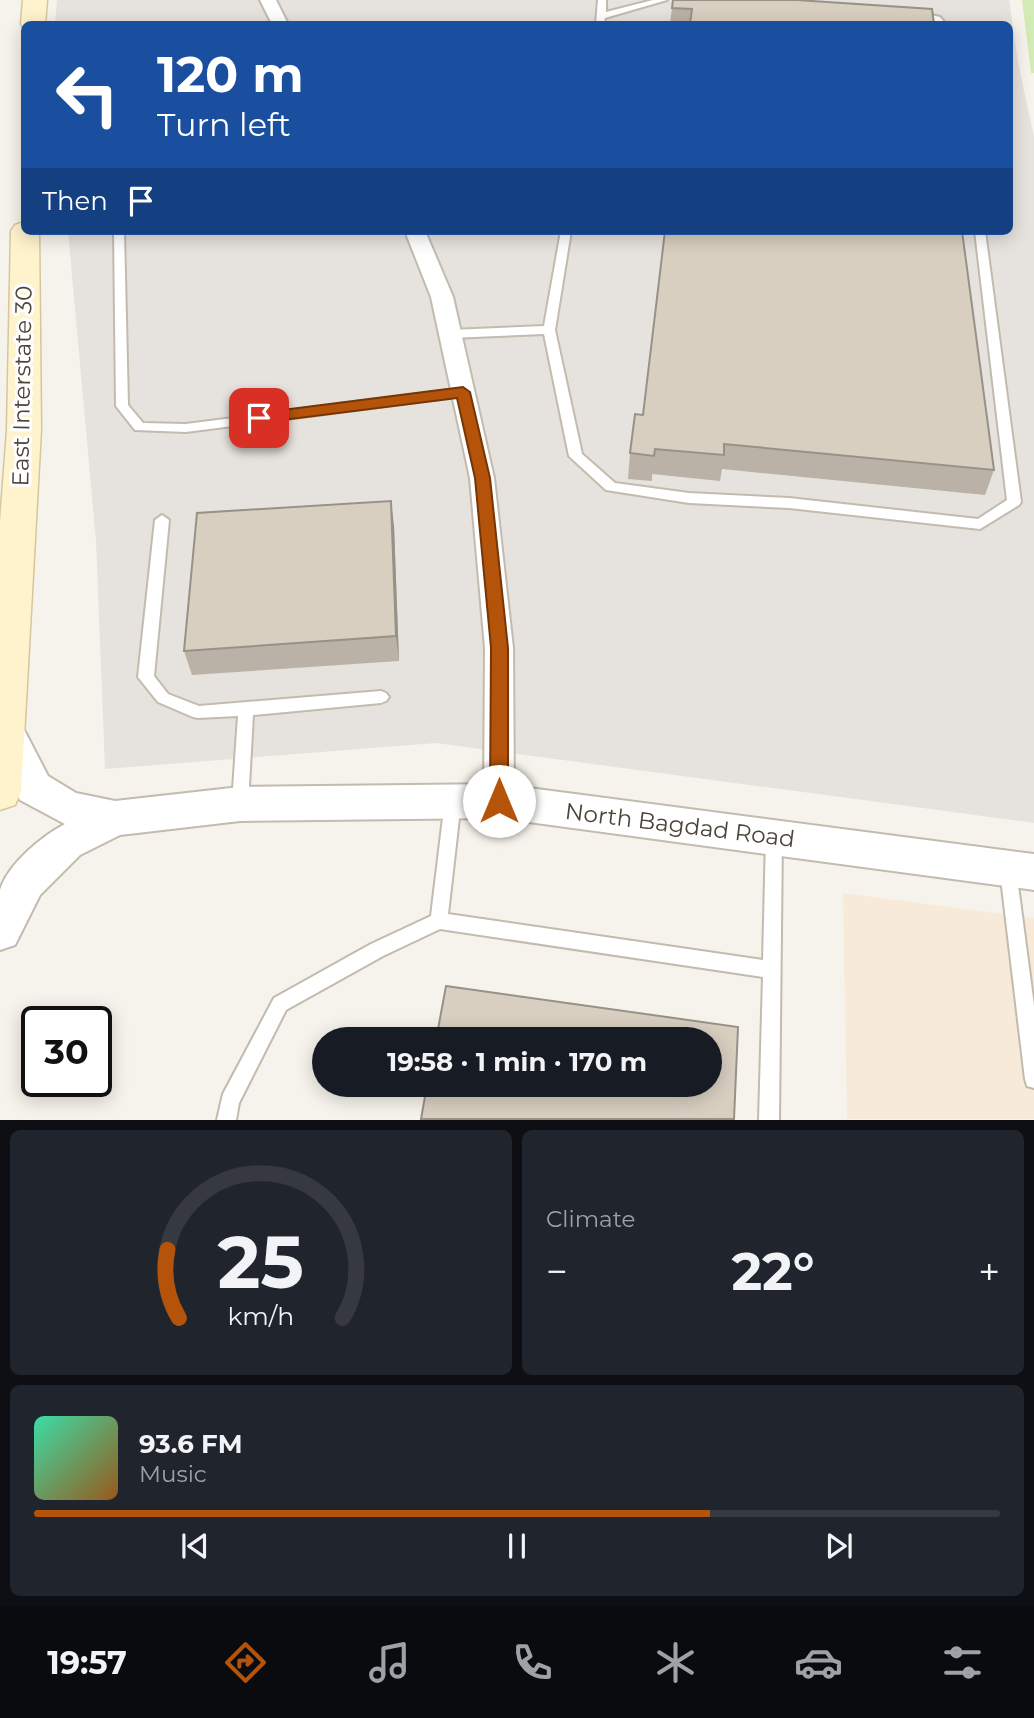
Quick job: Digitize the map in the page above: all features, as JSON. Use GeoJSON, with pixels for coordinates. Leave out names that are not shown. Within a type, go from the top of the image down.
{"type":"FeatureCollection","features":[{"type":"Feature","properties":{"kind":"main road","name":"East Interstate 30"},"geometry":{"type":"LineString","coordinates":[[0,792],[24,430],[25,235]]}},
{"type":"Feature","properties":{"kind":"street"},"geometry":{"type":"LineString","coordinates":[[268,0],[278,21]]}},
{"type":"Feature","properties":{"kind":"street"},"geometry":{"type":"LineString","coordinates":[[417,235],[442,297],[482,478],[499,648],[499,801]]}},
{"type":"Feature","properties":{"kind":"street","name":"North Bagdad Road"},"geometry":{"type":"LineString","coordinates":[[6,731],[34,788],[68,808],[115,818],[240,804],[499,801],[1021,870]]}},
{"type":"Feature","properties":{"kind":"street","name":"North Bagdad Road"},"geometry":{"type":"LineString","coordinates":[[0,931],[26,882],[66,843],[115,818]]}},
{"type":"Feature","properties":{"kind":"lane"},"geometry":{"type":"LineString","coordinates":[[602,0],[601,20],[663,0]]}},
{"type":"Feature","properties":{"kind":"lane"},"geometry":{"type":"LineString","coordinates":[[904,12],[939,21]]}},
{"type":"Feature","properties":{"kind":"lane"},"geometry":{"type":"LineString","coordinates":[[119,235],[122,406],[140,427],[186,428],[463,392]]}},
{"type":"Feature","properties":{"kind":"lane"},"geometry":{"type":"LineString","coordinates":[[565,235],[550,330],[576,456],[611,487],[689,498],[789,503],[980,524],[1014,502],[981,235]]}},
{"type":"Feature","properties":{"kind":"lane"},"geometry":{"type":"LineString","coordinates":[[450,334],[550,330]]}},
{"type":"Feature","properties":{"kind":"lane"},"geometry":{"type":"LineString","coordinates":[[162,520],[146,677],[163,698],[198,712],[381,697]]}},
{"type":"Feature","properties":{"kind":"lane"},"geometry":{"type":"LineString","coordinates":[[240,804],[246,709]]}},
{"type":"Feature","properties":{"kind":"lane"},"geometry":{"type":"LineString","coordinates":[[439,920],[453,801]]}},
{"type":"Feature","properties":{"kind":"lane"},"geometry":{"type":"LineString","coordinates":[[768,1119],[774,836]]}},
{"type":"Feature","properties":{"kind":"lane"},"geometry":{"type":"LineString","coordinates":[[1021,870],[1034,1080]]}},
{"type":"Feature","properties":{"kind":"lane"},"geometry":{"type":"LineString","coordinates":[[226,1119],[230,1101],[280,1004],[377,950],[439,920],[772,971]]}},
{"type":"Feature","properties":{"kind":"shaded area"},"geometry":{"type":"Polygon","coordinates":[[[57,0],[1009,0],[1012,21],[55,21],[57,0]]]}},
{"type":"Feature","properties":{"kind":"shaded area"},"geometry":{"type":"Polygon","coordinates":[[[1013,28],[1034,137],[1034,823],[436,743],[105,769],[96,541],[68,235],[1013,235],[1013,28]]]}},
{"type":"Feature","properties":{"kind":"shaded area"},"geometry":{"type":"Polygon","coordinates":[[[843,893],[1034,918],[1034,1119],[847,1119],[843,893]]]}},
{"type":"Feature","properties":{"kind":"green space"},"geometry":{"type":"Polygon","coordinates":[[[1022,0],[1034,0],[1034,73],[1031,73],[1022,0]]]}},
{"type":"Feature","properties":{"kind":"building"},"geometry":{"type":"Polygon","coordinates":[[[673,0],[797,0],[932,9],[934,21],[690,21],[692,9],[672,8],[673,0]]]}},
{"type":"Feature","properties":{"kind":"building"},"geometry":{"type":"Polygon","coordinates":[[[665,235],[963,235],[994,470],[724,444],[724,455],[655,449],[654,456],[630,453],[635,414],[643,415],[665,235]]]}},
{"type":"Feature","properties":{"kind":"building"},"geometry":{"type":"Polygon","coordinates":[[[391,501],[396,636],[184,651],[197,513],[391,501]]]}},
{"type":"Feature","properties":{"kind":"building"},"geometry":{"type":"Polygon","coordinates":[[[446,986],[738,1027],[734,1119],[421,1119],[425,1097],[722,1097],[722,1027],[438,1027],[446,986]]]}},
{"type":"Feature","properties":{"kind":"route"},"geometry":{"type":"LineString","coordinates":[[259,418],[463,392],[482,478],[499,648],[499,801]]}}]}
